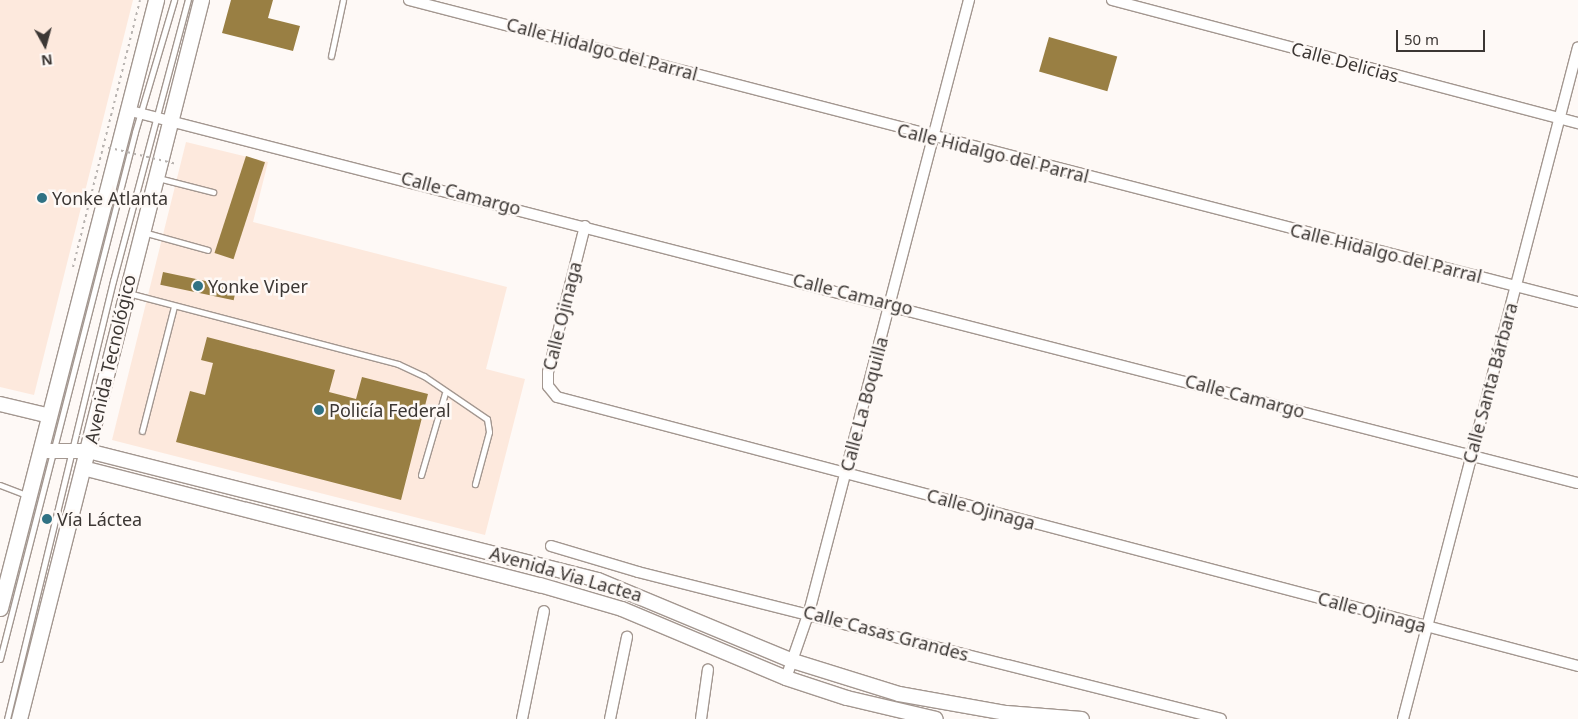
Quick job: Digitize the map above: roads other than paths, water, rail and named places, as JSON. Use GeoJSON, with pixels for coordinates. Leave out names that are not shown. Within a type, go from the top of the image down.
{"type":"FeatureCollection","features":[{"type":"Feature","properties":{"kind":"main road"},"geometry":{"type":"LineString","coordinates":[[0,608],[29,496],[48,450],[50,416],[134,112],[156,0]]}},
{"type":"Feature","properties":{"kind":"main road","name":"Avenida Tecnológico"},"geometry":{"type":"LineString","coordinates":[[19,719],[83,468],[82,450],[156,177],[163,118],[201,0]]}},
{"type":"Feature","properties":{"kind":"main road"},"geometry":{"type":"LineString","coordinates":[[0,404],[50,416]]}},
{"type":"Feature","properties":{"kind":"main road","name":"Avenida Via Lactea"},"geometry":{"type":"LineString","coordinates":[[48,450],[82,450],[598,580],[793,661],[850,681],[954,706],[1082,719]]}},
{"type":"Feature","properties":{"kind":"main road","name":"Avenida Via Lactea"},"geometry":{"type":"LineString","coordinates":[[83,468],[558,590],[622,609],[786,678],[847,698],[936,719]]}},
{"type":"Feature","properties":{"kind":"street","name":"Calle Hidalgo del Parral"},"geometry":{"type":"LineString","coordinates":[[409,0],[933,138],[1578,302]]}},
{"type":"Feature","properties":{"kind":"street","name":"Calle La Boquilla"},"geometry":{"type":"LineString","coordinates":[[786,678],[810,612],[969,0]]}},
{"type":"Feature","properties":{"kind":"street","name":"Calle Delicias"},"geometry":{"type":"LineString","coordinates":[[1112,0],[1578,123]]}},
{"type":"Feature","properties":{"kind":"street","name":"Calle Santa Bárbara"},"geometry":{"type":"LineString","coordinates":[[1403,719],[1470,455],[1578,47]]}},
{"type":"Feature","properties":{"kind":"street","name":"Calle Camargo"},"geometry":{"type":"LineString","coordinates":[[134,112],[890,303],[1578,483]]}},
{"type":"Feature","properties":{"kind":"street","name":"Calle Ojinaga"},"geometry":{"type":"LineString","coordinates":[[585,226],[548,372],[553,395],[1578,666]]}},
{"type":"Feature","properties":{"kind":"street","name":"Calle Casas Grandes"},"geometry":{"type":"LineString","coordinates":[[551,546],[638,572],[810,612],[1221,719]]}},
{"type":"Feature","properties":{"kind":"street"},"geometry":{"type":"LineString","coordinates":[[522,719],[544,611]]}},
{"type":"Feature","properties":{"kind":"street"},"geometry":{"type":"LineString","coordinates":[[610,719],[627,637]]}},
{"type":"Feature","properties":{"kind":"street"},"geometry":{"type":"LineString","coordinates":[[701,719],[708,669]]}},
{"type":"Feature","properties":{"kind":"lane"},"geometry":{"type":"LineString","coordinates":[[0,659],[48,450],[134,112],[174,0]]}},
{"type":"Feature","properties":{"kind":"lane"},"geometry":{"type":"LineString","coordinates":[[7,719],[82,450],[163,118],[188,0]]}},
{"type":"Feature","properties":{"kind":"lane"},"geometry":{"type":"LineString","coordinates":[[331,56],[344,0]]}},
{"type":"Feature","properties":{"kind":"lane"},"geometry":{"type":"LineString","coordinates":[[156,177],[213,192]]}},
{"type":"Feature","properties":{"kind":"lane"},"geometry":{"type":"LineString","coordinates":[[140,231],[208,250]]}},
{"type":"Feature","properties":{"kind":"lane"},"geometry":{"type":"LineString","coordinates":[[125,292],[398,364],[480,412],[490,425],[476,484]]}},
{"type":"Feature","properties":{"kind":"lane"},"geometry":{"type":"LineString","coordinates":[[142,431],[174,306]]}},
{"type":"Feature","properties":{"kind":"lane"},"geometry":{"type":"LineString","coordinates":[[421,475],[445,393]]}},
{"type":"Feature","properties":{"kind":"lane"},"geometry":{"type":"LineString","coordinates":[[0,485],[29,496]]}},
{"type":"Feature","properties":{"kind":"place","name":"Yonke Atlanta"},"geometry":{"type":"Point","coordinates":[42,198]}},
{"type":"Feature","properties":{"kind":"place","name":"Yonke Viper"},"geometry":{"type":"Point","coordinates":[198,286]}},
{"type":"Feature","properties":{"kind":"place","name":"Policía Federal"},"geometry":{"type":"Point","coordinates":[319,410]}},
{"type":"Feature","properties":{"kind":"place","name":"Vía Láctea"},"geometry":{"type":"Point","coordinates":[47,519]}}]}
